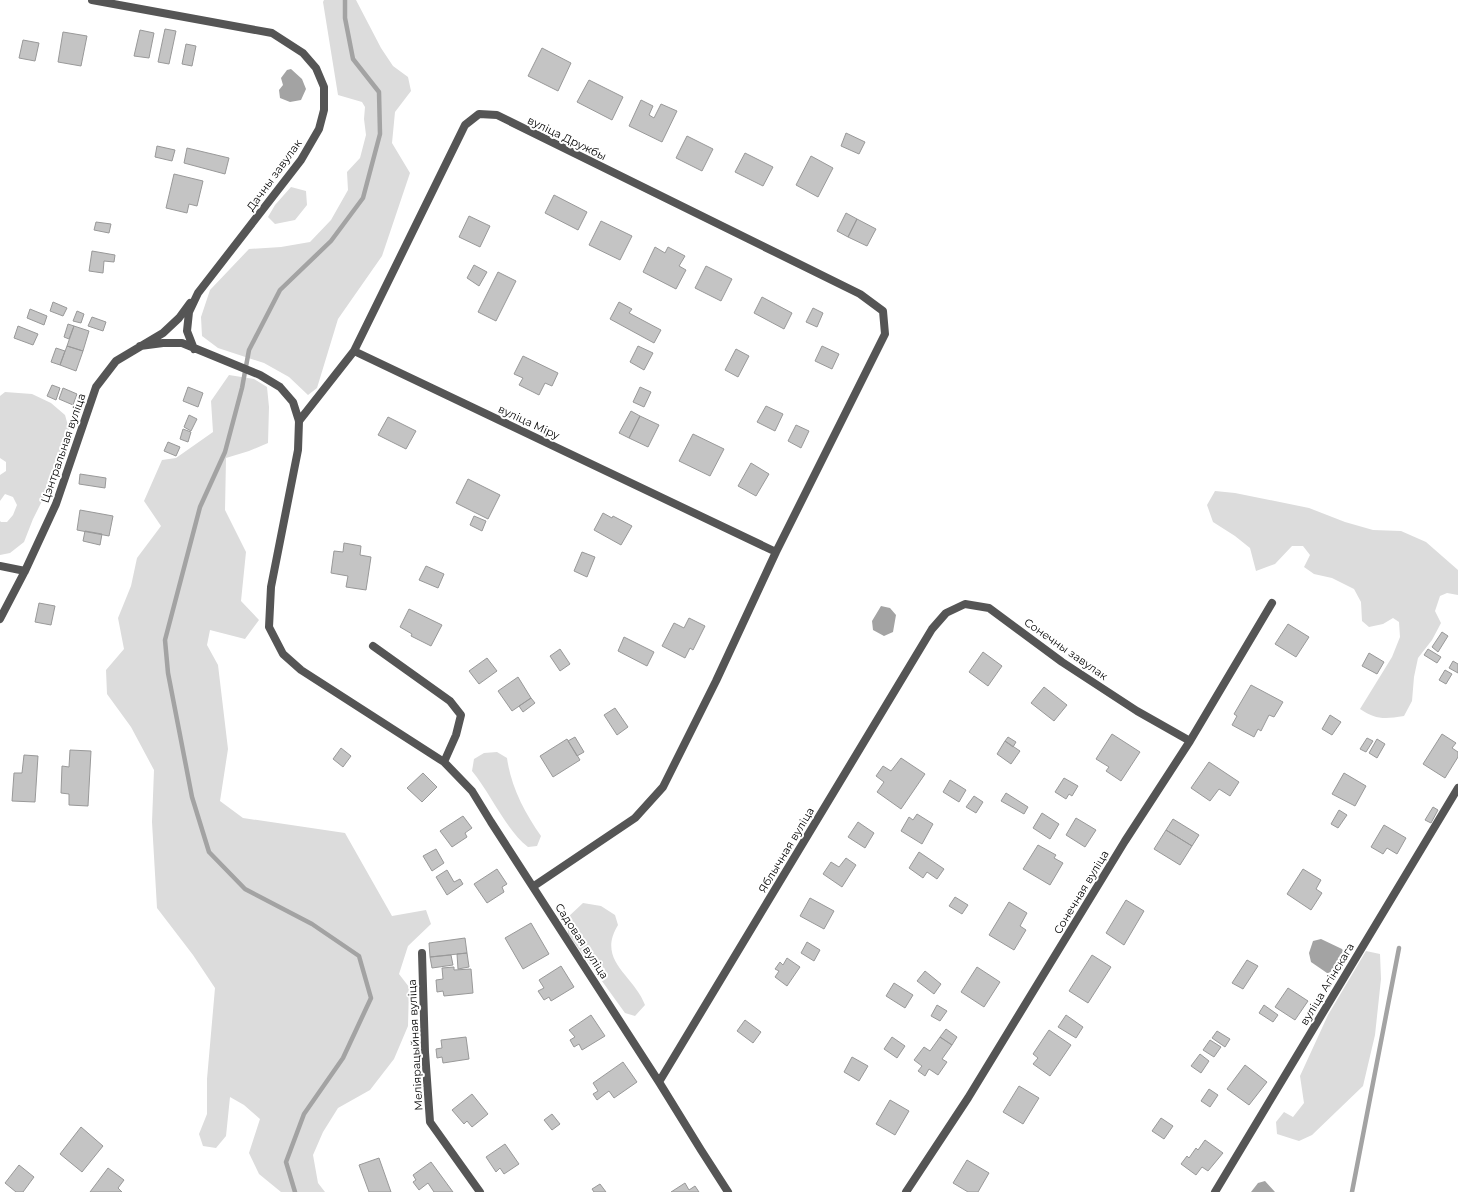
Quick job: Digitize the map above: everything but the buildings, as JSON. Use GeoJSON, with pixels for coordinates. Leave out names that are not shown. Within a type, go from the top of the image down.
{"type":"FeatureCollection","features":[{"type":"Feature","properties":{"kind":"street","name":"Дачны завулак"},"geometry":{"type":"LineString","coordinates":[[92,0],[272,33],[303,53],[316,68],[324,87],[324,110],[319,129],[301,160],[198,293],[189,312],[187,331],[194,349]]}},
{"type":"Feature","properties":{"kind":"street","name":"вуліца Дружбы"},"geometry":{"type":"LineString","coordinates":[[354,351],[464,125],[479,114],[497,116],[860,294],[883,312],[885,334],[776,552]]}},
{"type":"Feature","properties":{"kind":"street","name":"Цэнтральная вуліца"},"geometry":{"type":"LineString","coordinates":[[0,619],[25,571],[56,504],[96,387],[116,361],[163,333],[179,318],[198,293]]}},
{"type":"Feature","properties":{"kind":"street","name":"Цэнтральная вуліца"},"geometry":{"type":"LineString","coordinates":[[140,346],[163,343],[182,343],[260,375],[280,387],[293,402],[299,421]]}},
{"type":"Feature","properties":{"kind":"street"},"geometry":{"type":"LineString","coordinates":[[299,421],[354,351]]}},
{"type":"Feature","properties":{"kind":"street","name":"вуліца Міру"},"geometry":{"type":"LineString","coordinates":[[354,351],[776,552]]}},
{"type":"Feature","properties":{"kind":"street","name":"Садовая вуліца"},"geometry":{"type":"LineString","coordinates":[[299,421],[298,450],[271,587],[269,627],[283,654],[301,670],[444,762],[472,791],[728,1192]]}},
{"type":"Feature","properties":{"kind":"street"},"geometry":{"type":"LineString","coordinates":[[534,886],[634,818],[663,787],[716,680],[776,552]]}},
{"type":"Feature","properties":{"kind":"street"},"geometry":{"type":"LineString","coordinates":[[0,566],[25,571]]}},
{"type":"Feature","properties":{"kind":"street","name":"Сонечная вуліца"},"geometry":{"type":"LineString","coordinates":[[906,1192],[968,1098],[1125,841],[1190,741],[1272,603]]}},
{"type":"Feature","properties":{"kind":"street","name":"Сонечны завулак"},"geometry":{"type":"LineString","coordinates":[[932,629],[946,613],[965,604],[989,608],[1062,662],[1137,711],[1190,741]]}},
{"type":"Feature","properties":{"kind":"street","name":"Яблычная вуліца"},"geometry":{"type":"LineString","coordinates":[[659,1082],[932,629]]}},
{"type":"Feature","properties":{"kind":"street"},"geometry":{"type":"LineString","coordinates":[[373,646],[450,701],[461,716],[456,735],[444,762]]}},
{"type":"Feature","properties":{"kind":"street","name":"вуліца Агінскага"},"geometry":{"type":"LineString","coordinates":[[1215,1192],[1458,788]]}},
{"type":"Feature","properties":{"kind":"street","name":"Меліярацыйная вуліца"},"geometry":{"type":"LineString","coordinates":[[422,953],[425,1052],[430,1122],[480,1192]]}},
{"type":"Feature","properties":{"kind":"shaded area"},"geometry":{"type":"Polygon","coordinates":[[[324,0],[356,0],[381,48],[393,66],[408,77],[411,91],[395,112],[392,143],[410,173],[382,256],[338,319],[317,388],[308,395],[289,377],[264,363],[218,348],[202,336],[201,317],[210,290],[249,249],[281,247],[310,242],[331,220],[348,190],[347,172],[360,158],[366,135],[364,119],[365,107],[362,102],[338,95],[323,2],[324,0]]]}},
{"type":"Feature","properties":{"kind":"shaded area"},"geometry":{"type":"Polygon","coordinates":[[[291,69],[302,79],[306,89],[301,100],[290,102],[280,98],[279,90],[283,85],[281,78],[287,70],[291,69]]]}},
{"type":"Feature","properties":{"kind":"shaded area"},"geometry":{"type":"Polygon","coordinates":[[[291,187],[306,191],[307,205],[295,220],[275,224],[268,217],[275,205],[291,187]]]}},
{"type":"Feature","properties":{"kind":"shaded area"},"geometry":{"type":"Polygon","coordinates":[[[229,375],[254,379],[267,387],[269,407],[268,443],[226,458],[225,510],[246,552],[241,601],[259,620],[245,639],[210,630],[207,645],[218,665],[228,749],[220,801],[243,818],[345,833],[392,916],[426,910],[431,924],[408,946],[399,974],[409,987],[408,1026],[394,1059],[370,1090],[338,1108],[323,1132],[313,1155],[318,1183],[325,1192],[281,1192],[259,1174],[249,1153],[260,1119],[244,1105],[230,1097],[226,1136],[216,1148],[203,1146],[199,1134],[207,1114],[207,1079],[215,988],[193,955],[157,908],[152,822],[154,770],[131,727],[107,694],[106,670],[124,649],[118,618],[131,586],[137,558],[161,526],[144,501],[162,460],[176,458],[213,432],[211,401],[229,375]]]}},
{"type":"Feature","properties":{"kind":"shaded area"},"geometry":{"type":"Polygon","coordinates":[[[5,392],[32,394],[51,403],[65,415],[70,433],[65,452],[53,484],[45,495],[33,519],[24,542],[10,553],[0,555],[0,521],[7,522],[13,515],[17,505],[13,497],[5,494],[0,501],[0,475],[6,471],[6,462],[0,458],[0,396],[5,392]]]}},
{"type":"Feature","properties":{"kind":"shaded area"},"geometry":{"type":"Polygon","coordinates":[[[1215,491],[1235,493],[1309,508],[1345,522],[1373,530],[1401,531],[1426,542],[1458,570],[1458,595],[1447,593],[1440,596],[1435,611],[1441,623],[1432,640],[1418,658],[1414,677],[1412,701],[1404,716],[1381,718],[1366,713],[1360,709],[1392,657],[1400,637],[1399,622],[1393,618],[1383,624],[1369,627],[1362,621],[1361,602],[1354,589],[1332,578],[1314,574],[1304,567],[1310,555],[1303,546],[1292,546],[1275,564],[1256,571],[1250,548],[1213,522],[1207,505],[1215,491]]]}},
{"type":"Feature","properties":{"kind":"shaded area"},"geometry":{"type":"Polygon","coordinates":[[[881,606],[890,608],[896,615],[893,632],[884,636],[873,630],[872,621],[881,606]]]}},
{"type":"Feature","properties":{"kind":"shaded area"},"geometry":{"type":"Polygon","coordinates":[[[497,752],[507,758],[515,789],[541,836],[537,846],[528,847],[520,840],[506,822],[472,771],[474,759],[484,753],[497,752]]]}},
{"type":"Feature","properties":{"kind":"shaded area"},"geometry":{"type":"Polygon","coordinates":[[[583,903],[601,906],[615,915],[618,925],[612,938],[611,948],[614,958],[619,967],[640,994],[645,1005],[635,1016],[625,1013],[568,934],[567,918],[583,903]]]}},
{"type":"Feature","properties":{"kind":"shaded area"},"geometry":{"type":"Polygon","coordinates":[[[1321,939],[1342,949],[1346,956],[1337,972],[1327,973],[1311,962],[1309,953],[1313,941],[1321,939]]]}},
{"type":"Feature","properties":{"kind":"shaded area"},"geometry":{"type":"Polygon","coordinates":[[[1366,951],[1380,954],[1381,979],[1375,1035],[1363,1086],[1312,1135],[1299,1141],[1277,1134],[1276,1122],[1284,1112],[1293,1117],[1304,1103],[1300,1076],[1328,1015],[1366,951]]]}},
{"type":"Feature","properties":{"kind":"shaded area"},"geometry":{"type":"Polygon","coordinates":[[[1265,1181],[1275,1192],[1251,1192],[1258,1183],[1265,1181]]]}},
{"type":"Feature","properties":{"kind":"waterway"},"geometry":{"type":"LineString","coordinates":[[295,1192],[286,1162],[304,1114],[343,1058],[371,998],[359,956],[312,924],[245,889],[209,852],[192,797],[168,673],[165,640],[200,507],[225,452],[242,388],[249,350],[280,290],[331,241],[363,198],[380,134],[379,92],[353,59],[345,18],[345,0]]}},
{"type":"Feature","properties":{"kind":"waterway"},"geometry":{"type":"LineString","coordinates":[[1352,1192],[1399,948]]}}]}
